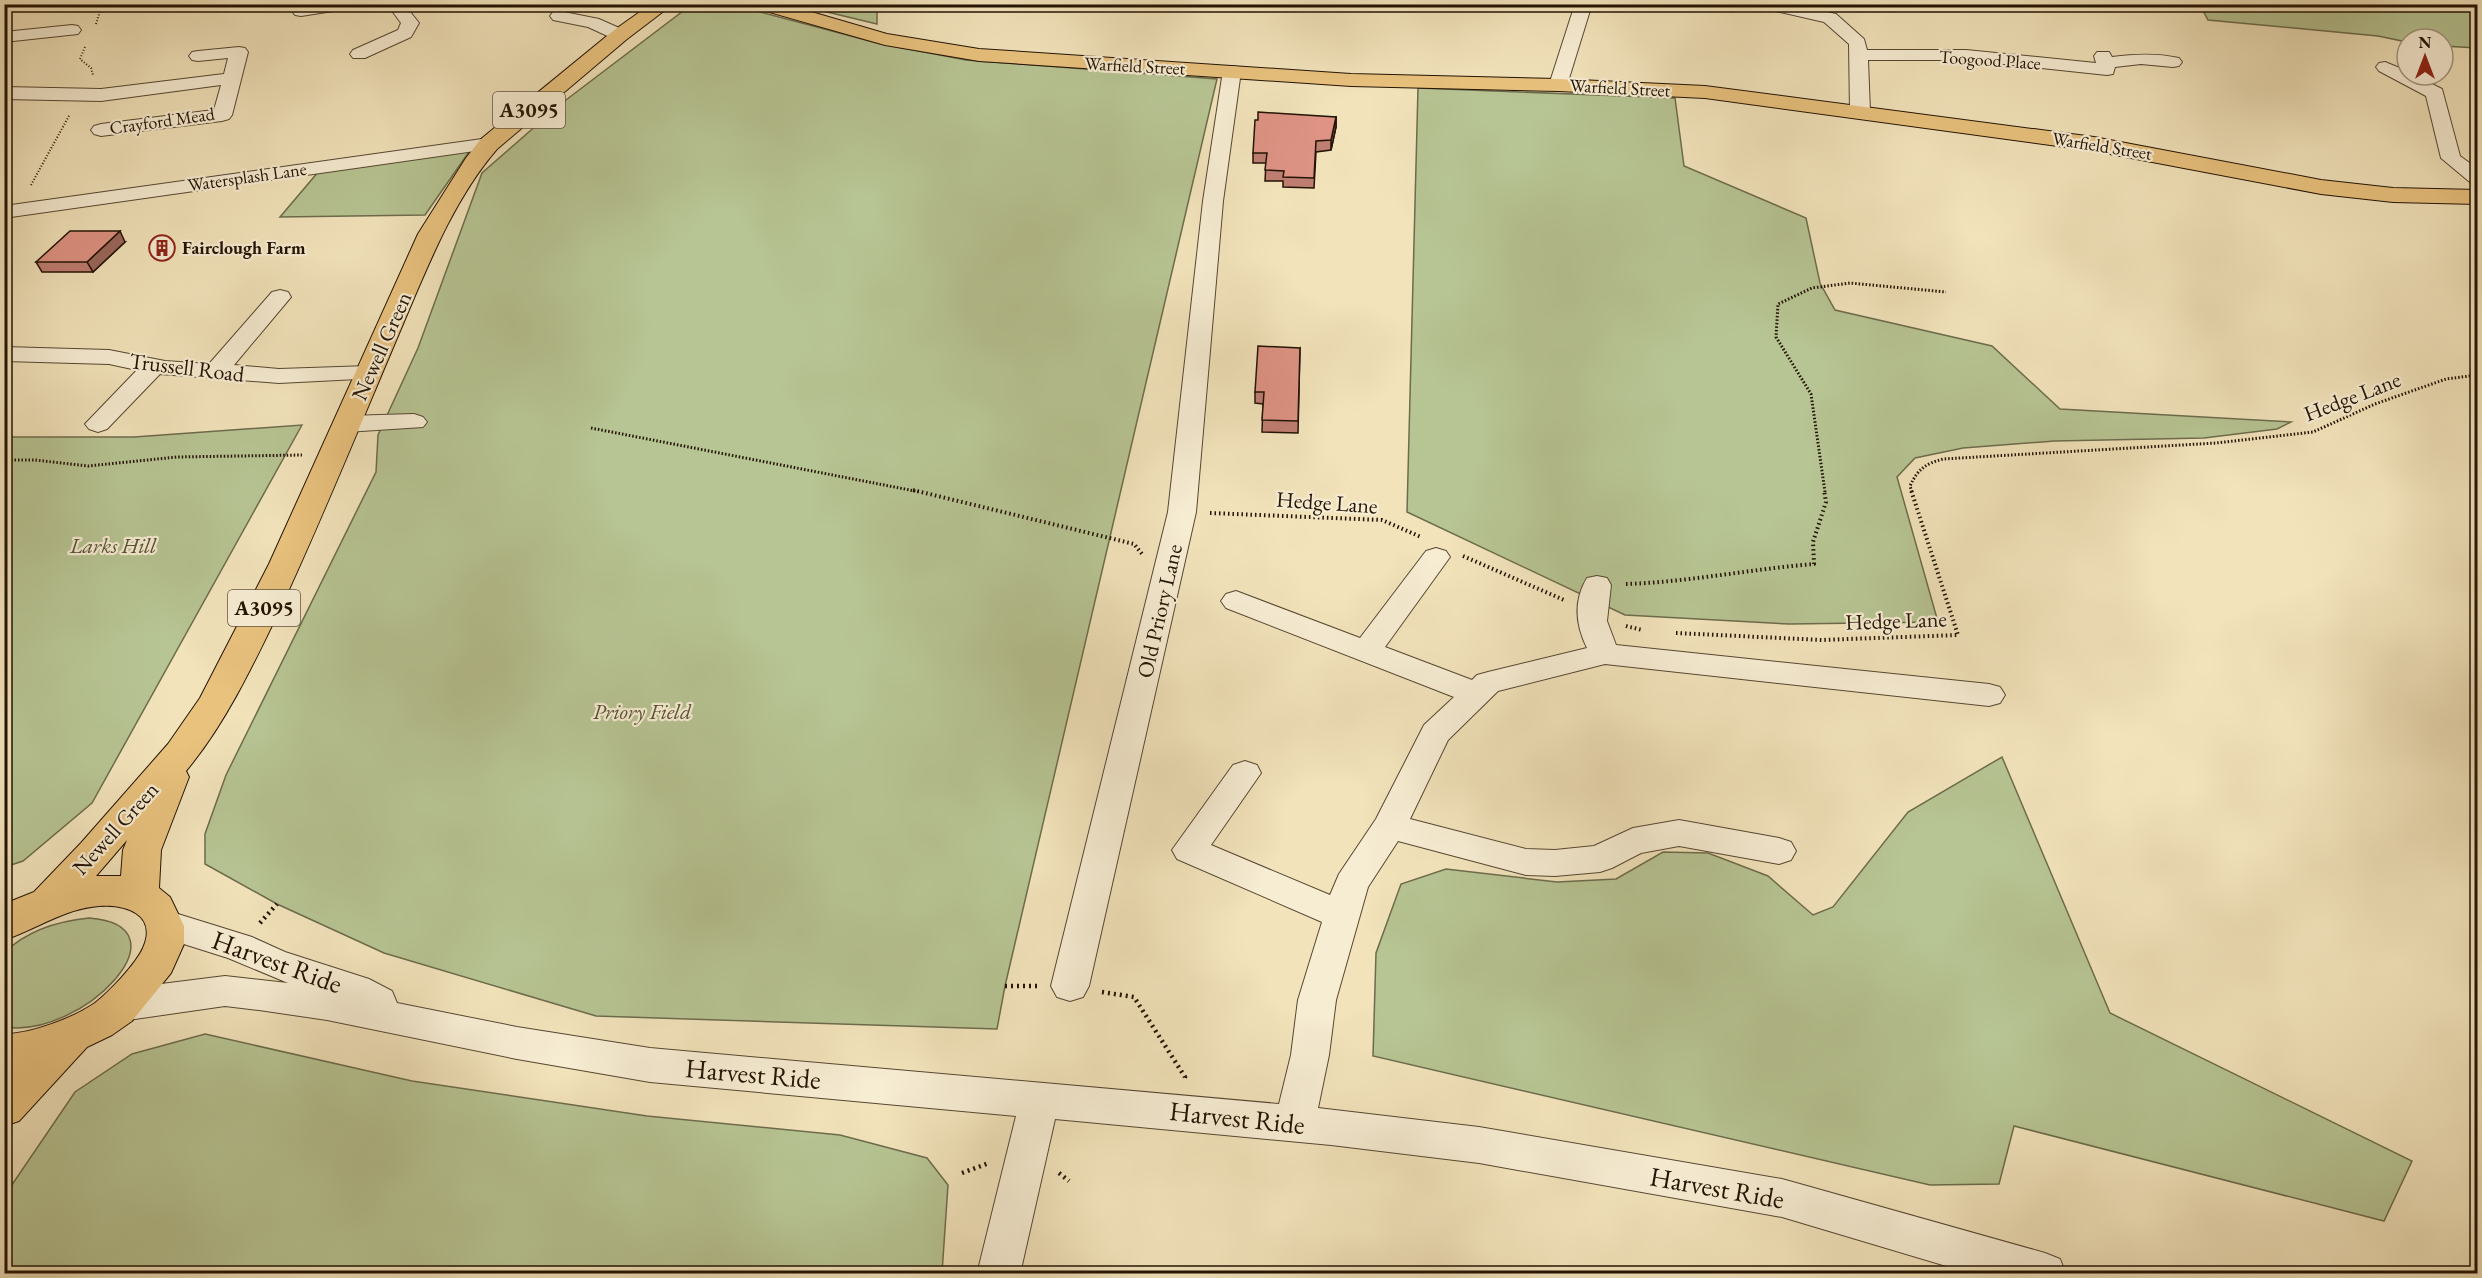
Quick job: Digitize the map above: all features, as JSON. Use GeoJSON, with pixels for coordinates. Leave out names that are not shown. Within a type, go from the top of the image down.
{"type":"FeatureCollection","features":[{"type":"Feature","properties":{"kind":"main road","name":"Newell Green"},"geometry":{"type":"LineString","coordinates":[[48,902],[181,753],[214,704],[247,644],[285,564],[430,234],[477,158],[489,144],[620,35],[664,4]]}},
{"type":"Feature","properties":{"kind":"main road","name":"Warfield Street"},"geometry":{"type":"LineString","coordinates":[[762,4],[885,39],[979,55],[1351,80],[1558,85],[1705,92],[2094,144],[2321,187],[2393,195],[2478,197]]}},
{"type":"Feature","properties":{"kind":"main road","name":"Newell Green"},"geometry":{"type":"LineString","coordinates":[[139,895],[142,850],[181,753]]}},
{"type":"Feature","properties":{"kind":"main road"},"geometry":{"type":"LineString","coordinates":[[4,924],[48,902],[91,891],[123,891],[139,895],[152,903],[165,924],[165,944],[154,969],[121,1005],[72,1035],[14,1052],[4,1052]]}},
{"type":"Feature","properties":{"kind":"main road"},"geometry":{"type":"LineString","coordinates":[[4,1107],[72,1035]]}},
{"type":"Feature","properties":{"kind":"street"},"geometry":{"type":"LineString","coordinates":[[301,11],[346,4]]}},
{"type":"Feature","properties":{"kind":"street"},"geometry":{"type":"LineString","coordinates":[[359,54],[405,33],[410,23],[395,4]]}},
{"type":"Feature","properties":{"kind":"street"},"geometry":{"type":"LineString","coordinates":[[1558,85],[1584,4]]}},
{"type":"Feature","properties":{"kind":"street"},"geometry":{"type":"LineString","coordinates":[[1727,6],[1747,4]]}},
{"type":"Feature","properties":{"kind":"street"},"geometry":{"type":"LineString","coordinates":[[1769,4],[1830,18],[1858,43],[1860,112]]}},
{"type":"Feature","properties":{"kind":"street"},"geometry":{"type":"LineString","coordinates":[[559,16],[593,23],[620,35]]}},
{"type":"Feature","properties":{"kind":"street"},"geometry":{"type":"LineString","coordinates":[[4,37],[72,30]]}},
{"type":"Feature","properties":{"kind":"street","name":"Crayford Mead"},"geometry":{"type":"LineString","coordinates":[[101,130],[222,115],[239,52],[198,56]]}},
{"type":"Feature","properties":{"kind":"street","name":"Toogood Place"},"geometry":{"type":"LineString","coordinates":[[1859,55],[1966,55],[2107,70],[2104,60],[2141,59],[2173,62]]}},
{"type":"Feature","properties":{"kind":"street"},"geometry":{"type":"LineString","coordinates":[[2385,67],[2435,93],[2451,158],[2478,179]]}},
{"type":"Feature","properties":{"kind":"street","name":"Old Priory Lane"},"geometry":{"type":"LineString","coordinates":[[1070,986],[1182,512],[1213,201],[1232,71]]}},
{"type":"Feature","properties":{"kind":"street","name":"Crayford Mead"},"geometry":{"type":"LineString","coordinates":[[4,93],[77,103],[232,78]]}},
{"type":"Feature","properties":{"kind":"street","name":"Watersplash Lane"},"geometry":{"type":"LineString","coordinates":[[11,211],[489,144]]}},
{"type":"Feature","properties":{"kind":"street"},"geometry":{"type":"LineString","coordinates":[[11,211],[31,185]]}},
{"type":"Feature","properties":{"kind":"street"},"geometry":{"type":"LineString","coordinates":[[215,372],[280,297]]}},
{"type":"Feature","properties":{"kind":"street","name":"Trussell Road"},"geometry":{"type":"LineString","coordinates":[[4,354],[109,357],[155,366],[279,376],[369,373]]}},
{"type":"Feature","properties":{"kind":"street"},"geometry":{"type":"LineString","coordinates":[[98,424],[155,366]]}},
{"type":"Feature","properties":{"kind":"street"},"geometry":{"type":"LineString","coordinates":[[346,424],[414,422]]}},
{"type":"Feature","properties":{"kind":"street"},"geometry":{"type":"LineString","coordinates":[[1366,651],[1443,551]]}},
{"type":"Feature","properties":{"kind":"street"},"geometry":{"type":"LineString","coordinates":[[1593,598],[1594,633],[1605,654]]}},
{"type":"Feature","properties":{"kind":"street"},"geometry":{"type":"LineString","coordinates":[[1236,601],[1476,694]]}},
{"type":"Feature","properties":{"kind":"street"},"geometry":{"type":"LineString","coordinates":[[1295,1124],[1310,1055],[1317,1000],[1351,884],[1390,826],[1435,733],[1488,683],[1605,654],[1989,695]]}},
{"type":"Feature","properties":{"kind":"street"},"geometry":{"type":"LineString","coordinates":[[1245,772],[1190,850],[1342,915]]}},
{"type":"Feature","properties":{"kind":"street"},"geometry":{"type":"LineString","coordinates":[[1390,826],[1526,862],[1555,863],[1600,859],[1633,841],[1679,833],[1779,851]]}},
{"type":"Feature","properties":{"kind":"street","name":"Harvest Ride"},"geometry":{"type":"LineString","coordinates":[[165,924],[239,947],[274,963],[356,990],[418,1022]]}},
{"type":"Feature","properties":{"kind":"street","name":"Harvest Ride"},"geometry":{"type":"LineString","coordinates":[[121,1005],[225,991],[327,1004],[517,1043],[650,1065],[1040,1099],[1479,1145],[1782,1198],[2045,1274]]}},
{"type":"Feature","properties":{"kind":"street"},"geometry":{"type":"LineString","coordinates":[[998,1274],[1040,1099]]}},
{"type":"Feature","properties":{"kind":"path"},"geometry":{"type":"LineString","coordinates":[[31,185],[77,103]]}},
{"type":"Feature","properties":{"kind":"path"},"geometry":{"type":"LineString","coordinates":[[1593,598],[1760,568],[1814,564],[1813,542],[1826,502],[1811,394],[1776,337],[1778,304],[1812,288],[1850,283],[1946,292]]}},
{"type":"Feature","properties":{"kind":"path","name":"Hedge Lane"},"geometry":{"type":"LineString","coordinates":[[1669,632],[1822,640],[1958,635],[1910,486],[1917,470],[1928,463],[1975,456],[2216,444],[2313,432],[2375,404],[2446,379],[2478,375]]}},
{"type":"Feature","properties":{"kind":"path"},"geometry":{"type":"LineString","coordinates":[[591,428],[888,484],[1134,544],[1140,554]]}},
{"type":"Feature","properties":{"kind":"path"},"geometry":{"type":"LineString","coordinates":[[4,460],[35,460],[88,466],[177,457],[307,455]]}},
{"type":"Feature","properties":{"kind":"path","name":"Hedge Lane"},"geometry":{"type":"LineString","coordinates":[[1182,512],[1382,520],[1443,551],[1593,598],[1612,622],[1650,631]]}},
{"type":"Feature","properties":{"kind":"path"},"geometry":{"type":"LineString","coordinates":[[260,923],[277,904]]}},
{"type":"Feature","properties":{"kind":"path"},"geometry":{"type":"LineString","coordinates":[[1070,986],[1134,997],[1185,1077]]}},
{"type":"Feature","properties":{"kind":"green space","name":"Priory Field"},"geometry":{"type":"Polygon","coordinates":[[[691,5],[734,5],[877,43],[966,60],[1217,79],[1005,986],[997,1029],[596,1016],[384,953],[277,904],[205,864],[205,834],[226,775],[376,472],[378,435],[418,348],[482,173],[562,103],[691,5]]]}},
{"type":"Feature","properties":{"kind":"green space"},"geometry":{"type":"Polygon","coordinates":[[[798,5],[877,5],[877,24],[798,5]]]}},
{"type":"Feature","properties":{"kind":"green space"},"geometry":{"type":"Polygon","coordinates":[[[2200,5],[2477,5],[2477,48],[2455,47],[2455,27],[2395,27],[2395,40],[2208,20],[2200,5]]]}},
{"type":"Feature","properties":{"kind":"green space"},"geometry":{"type":"Polygon","coordinates":[[[1418,88],[1675,98],[1684,166],[1806,218],[1820,283],[1835,310],[1992,346],[2060,409],[2291,422],[2277,429],[2204,438],[2055,441],[1963,448],[1915,458],[1897,477],[1938,622],[1789,624],[1625,615],[1407,512],[1418,88]]]}},
{"type":"Feature","properties":{"kind":"green space"},"geometry":{"type":"Polygon","coordinates":[[[471,149],[425,215],[280,217],[319,171],[471,149]]]}},
{"type":"Feature","properties":{"kind":"green space","name":"Larks Hill"},"geometry":{"type":"Polygon","coordinates":[[[302,425],[92,803],[23,861],[5,867],[5,437],[134,437],[302,425]]]}},
{"type":"Feature","properties":{"kind":"green space"},"geometry":{"type":"Polygon","coordinates":[[[2002,757],[2110,1013],[2412,1161],[2384,1221],[2014,1126],[1999,1184],[1930,1185],[1373,1056],[1376,953],[1401,884],[1446,869],[1557,882],[1616,879],[1663,852],[1708,853],[1768,876],[1813,915],[1833,907],[1908,812],[2002,757]]]}},
{"type":"Feature","properties":{"kind":"green space"},"geometry":{"type":"Polygon","coordinates":[[[89,918],[118,925],[130,940],[128,959],[114,980],[93,1000],[65,1016],[35,1026],[5,1027],[5,952],[23,938],[44,928],[89,918]]]}},
{"type":"Feature","properties":{"kind":"green space"},"geometry":{"type":"Polygon","coordinates":[[[205,1034],[412,1081],[647,1116],[840,1135],[927,1158],[948,1185],[942,1273],[5,1273],[5,1195],[75,1092],[132,1054],[205,1034]]]}},
{"type":"Feature","properties":{"kind":"building"},"geometry":{"type":"Polygon","coordinates":[[[1258,112],[1336,117],[1331,140],[1316,141],[1314,178],[1283,177],[1284,171],[1265,170],[1267,153],[1253,153],[1255,120],[1258,120],[1258,112]]]}},
{"type":"Feature","properties":{"kind":"building"},"geometry":{"type":"Polygon","coordinates":[[[70,231],[120,231],[87,262],[36,262],[70,231]]]}},
{"type":"Feature","properties":{"kind":"building"},"geometry":{"type":"Polygon","coordinates":[[[1258,346],[1300,348],[1298,421],[1262,420],[1264,392],[1255,392],[1258,346]]]}},
{"type":"Feature","properties":{"kind":"place","name":"Fairclough Farm"},"geometry":{"type":"Point","coordinates":[162,248]}}]}
